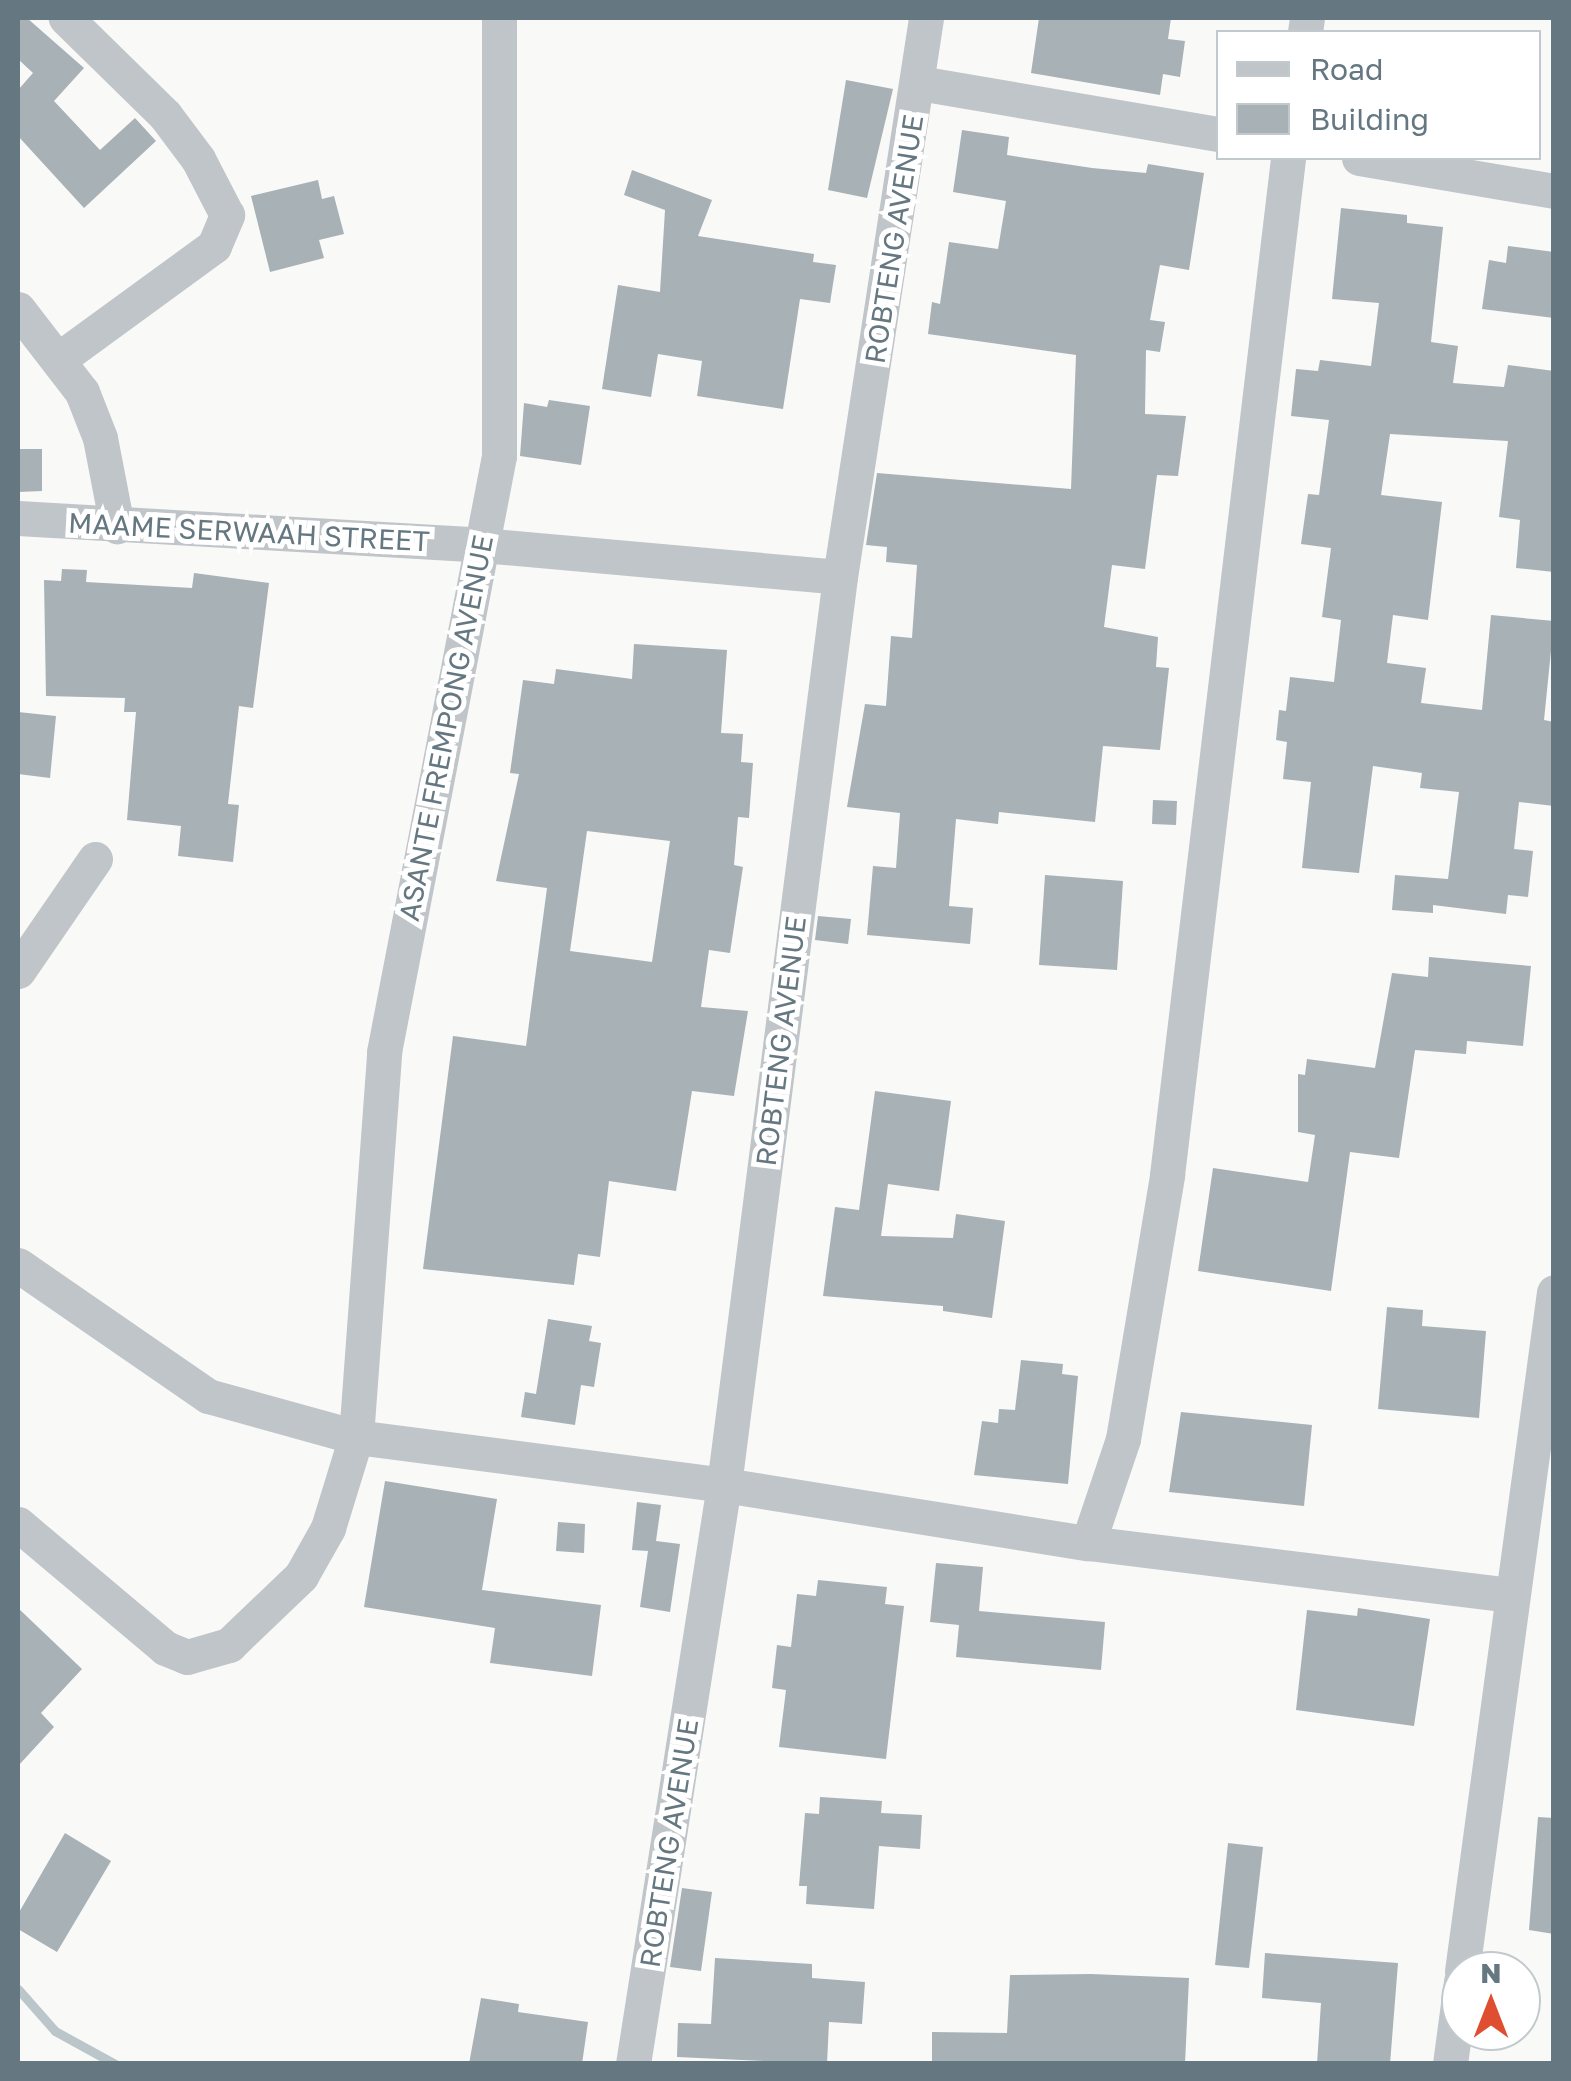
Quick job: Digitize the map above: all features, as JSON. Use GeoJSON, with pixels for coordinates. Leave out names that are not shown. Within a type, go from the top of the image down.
{"type":"FeatureCollection","features":[{"type":"Feature","properties":{"kind":"street"},"geometry":{"type":"LineString","coordinates":[[60,359],[214,246],[227,215],[198,159],[166,115],[66,18]]}},
{"type":"Feature","properties":{"kind":"street","name":"ASANTE FREMPONG AVENUE"},"geometry":{"type":"LineString","coordinates":[[18,1524],[165,1648],[187,1657],[209,1656],[244,1631],[316,1553],[356,1437],[384,1052],[482,546],[500,432],[499,18]]}},
{"type":"Feature","properties":{"kind":"street","name":"ROBTENG AVENUE"},"geometry":{"type":"LineString","coordinates":[[633,2064],[724,1485],[840,578],[926,18]]}},
{"type":"Feature","properties":{"kind":"street"},"geometry":{"type":"LineString","coordinates":[[919,83],[1216,134]]}},
{"type":"Feature","properties":{"kind":"street"},"geometry":{"type":"LineString","coordinates":[[1088,1543],[1123,1439],[1168,1175],[1288,160]]}},
{"type":"Feature","properties":{"kind":"street"},"geometry":{"type":"LineString","coordinates":[[1371,160],[1554,190]]}},
{"type":"Feature","properties":{"kind":"street"},"geometry":{"type":"LineString","coordinates":[[18,309],[60,359],[100,438],[117,526]]}},
{"type":"Feature","properties":{"kind":"street","name":"MAAME SERWAAH STREET"},"geometry":{"type":"LineString","coordinates":[[18,518],[482,546],[840,578]]}},
{"type":"Feature","properties":{"kind":"street"},"geometry":{"type":"LineString","coordinates":[[18,972],[96,859]]}},
{"type":"Feature","properties":{"kind":"street"},"geometry":{"type":"LineString","coordinates":[[18,1265],[208,1396],[356,1437],[724,1485],[1088,1543],[1512,1595]]}},
{"type":"Feature","properties":{"kind":"street"},"geometry":{"type":"LineString","coordinates":[[1465,1951],[1554,1292]]}},
{"type":"Feature","properties":{"kind":"building"},"geometry":{"type":"Polygon","coordinates":[[[18,18],[27,18],[84,68],[54,101],[100,150],[135,118],[156,141],[84,208],[18,136],[18,90],[33,73],[18,59],[18,18]]]}},
{"type":"Feature","properties":{"kind":"building"},"geometry":{"type":"Polygon","coordinates":[[[1039,18],[1171,18],[1168,39],[1185,41],[1180,77],[1163,74],[1160,95],[1031,73],[1039,18]]]}},
{"type":"Feature","properties":{"kind":"building"},"geometry":{"type":"Polygon","coordinates":[[[846,80],[893,89],[867,198],[828,190],[846,80]]]}},
{"type":"Feature","properties":{"kind":"building"},"geometry":{"type":"Polygon","coordinates":[[[962,130],[1009,137],[1007,155],[1146,173],[1148,164],[1204,173],[1189,270],[1160,265],[1150,320],[1165,322],[1160,352],[1146,350],[1145,414],[1186,416],[1178,476],[1157,475],[1145,569],[1112,565],[1104,627],[1158,637],[1156,667],[1169,668],[1160,750],[1103,746],[1095,822],[999,812],[998,824],[956,819],[949,906],[973,908],[970,944],[867,935],[873,866],[896,868],[900,813],[847,807],[865,704],[886,706],[891,636],[912,638],[917,565],[886,562],[887,547],[866,545],[877,473],[1071,489],[1076,355],[928,334],[932,302],[940,304],[949,242],[998,249],[1006,201],[953,192],[962,130]]]}},
{"type":"Feature","properties":{"kind":"building"},"geometry":{"type":"Polygon","coordinates":[[[632,170],[712,200],[698,236],[814,254],[813,262],[836,265],[830,303],[800,299],[783,409],[697,396],[702,361],[658,354],[651,397],[602,389],[618,285],[660,292],[665,210],[624,195],[632,170]]]}},
{"type":"Feature","properties":{"kind":"building"},"geometry":{"type":"Polygon","coordinates":[[[318,180],[322,199],[334,196],[344,234],[319,240],[324,258],[270,272],[251,196],[318,180]]]}},
{"type":"Feature","properties":{"kind":"building"},"geometry":{"type":"Polygon","coordinates":[[[1341,208],[1407,215],[1407,223],[1443,227],[1431,342],[1458,346],[1453,383],[1504,387],[1508,365],[1554,371],[1554,572],[1516,568],[1520,520],[1499,517],[1508,441],[1390,434],[1381,495],[1442,502],[1428,620],[1393,615],[1387,663],[1426,668],[1421,703],[1482,710],[1491,615],[1554,621],[1544,720],[1554,722],[1554,806],[1519,802],[1514,849],[1533,851],[1528,897],[1508,895],[1506,914],[1433,905],[1433,913],[1392,910],[1395,875],[1448,879],[1459,792],[1420,788],[1422,773],[1373,766],[1359,873],[1302,868],[1311,782],[1283,779],[1287,742],[1276,740],[1279,710],[1286,711],[1290,677],[1334,682],[1341,620],[1322,617],[1331,548],[1301,544],[1308,494],[1319,495],[1329,420],[1291,416],[1296,369],[1318,371],[1320,360],[1371,366],[1379,303],[1332,299],[1341,208]]]}},
{"type":"Feature","properties":{"kind":"building"},"geometry":{"type":"Polygon","coordinates":[[[1508,246],[1554,252],[1554,318],[1482,309],[1489,260],[1506,263],[1508,246]]]}},
{"type":"Feature","properties":{"kind":"building"},"geometry":{"type":"Polygon","coordinates":[[[549,400],[590,406],[581,465],[520,456],[524,403],[547,407],[549,400]]]}},
{"type":"Feature","properties":{"kind":"building"},"geometry":{"type":"Polygon","coordinates":[[[18,449],[42,449],[42,491],[18,492],[18,449]]]}},
{"type":"Feature","properties":{"kind":"building"},"geometry":{"type":"Polygon","coordinates":[[[62,569],[87,570],[86,582],[192,588],[194,573],[269,583],[253,708],[239,706],[228,804],[239,805],[233,862],[178,856],[181,826],[127,820],[136,712],[124,712],[125,698],[46,696],[44,580],[61,581],[62,569]]]}},
{"type":"Feature","properties":{"kind":"building"},"geometry":{"type":"Polygon","coordinates":[[[634,644],[727,650],[721,733],[743,734],[741,762],[753,763],[749,818],[738,817],[734,865],[743,867],[730,953],[709,950],[701,1007],[748,1011],[734,1096],[692,1091],[676,1191],[609,1181],[600,1257],[578,1254],[574,1285],[423,1269],[453,1036],[526,1046],[547,888],[496,881],[519,774],[510,773],[523,680],[554,684],[556,669],[632,679],[634,644]],[[587,831],[570,951],[652,962],[670,841],[587,831]]]}},
{"type":"Feature","properties":{"kind":"building"},"geometry":{"type":"Polygon","coordinates":[[[18,712],[56,716],[50,778],[18,774],[18,712]]]}},
{"type":"Feature","properties":{"kind":"building"},"geometry":{"type":"Polygon","coordinates":[[[1153,800],[1177,801],[1176,825],[1152,824],[1153,800]]]}},
{"type":"Feature","properties":{"kind":"building"},"geometry":{"type":"Polygon","coordinates":[[[1045,875],[1123,881],[1117,970],[1039,965],[1045,875]]]}},
{"type":"Feature","properties":{"kind":"building"},"geometry":{"type":"Polygon","coordinates":[[[818,916],[851,919],[848,944],[815,940],[818,916]]]}},
{"type":"Feature","properties":{"kind":"building"},"geometry":{"type":"Polygon","coordinates":[[[1429,957],[1531,966],[1523,1046],[1467,1041],[1466,1054],[1415,1050],[1399,1158],[1350,1152],[1331,1291],[1198,1271],[1213,1168],[1308,1182],[1315,1135],[1298,1132],[1298,1074],[1305,1075],[1307,1059],[1375,1068],[1392,973],[1428,977],[1429,957]]]}},
{"type":"Feature","properties":{"kind":"building"},"geometry":{"type":"Polygon","coordinates":[[[875,1091],[951,1101],[939,1191],[888,1184],[881,1236],[953,1238],[956,1214],[1005,1221],[992,1318],[943,1311],[943,1306],[823,1296],[835,1207],[859,1210],[875,1091]]]}},
{"type":"Feature","properties":{"kind":"building"},"geometry":{"type":"Polygon","coordinates":[[[1387,1307],[1423,1310],[1422,1326],[1486,1331],[1479,1418],[1378,1409],[1387,1307]]]}},
{"type":"Feature","properties":{"kind":"building"},"geometry":{"type":"Polygon","coordinates":[[[548,1319],[592,1326],[589,1341],[601,1343],[594,1387],[581,1385],[575,1425],[521,1417],[525,1392],[536,1394],[548,1319]]]}},
{"type":"Feature","properties":{"kind":"building"},"geometry":{"type":"Polygon","coordinates":[[[1021,1360],[1063,1364],[1062,1374],[1078,1376],[1068,1484],[974,1475],[982,1421],[998,1423],[999,1409],[1015,1410],[1021,1360]]]}},
{"type":"Feature","properties":{"kind":"building"},"geometry":{"type":"Polygon","coordinates":[[[1181,1412],[1312,1425],[1304,1506],[1169,1492],[1181,1412]]]}},
{"type":"Feature","properties":{"kind":"building"},"geometry":{"type":"Polygon","coordinates":[[[385,1481],[497,1499],[482,1590],[601,1605],[592,1676],[490,1663],[495,1628],[364,1607],[385,1481]]]}},
{"type":"Feature","properties":{"kind":"building"},"geometry":{"type":"Polygon","coordinates":[[[637,1502],[661,1505],[656,1541],[680,1544],[670,1612],[640,1607],[648,1551],[632,1550],[637,1502]]]}},
{"type":"Feature","properties":{"kind":"building"},"geometry":{"type":"Polygon","coordinates":[[[558,1522],[585,1524],[584,1553],[556,1551],[558,1522]]]}},
{"type":"Feature","properties":{"kind":"building"},"geometry":{"type":"Polygon","coordinates":[[[936,1563],[983,1567],[979,1611],[1105,1622],[1101,1670],[956,1657],[959,1625],[930,1622],[936,1563]]]}},
{"type":"Feature","properties":{"kind":"building"},"geometry":{"type":"Polygon","coordinates":[[[818,1580],[887,1587],[885,1604],[904,1606],[886,1759],[779,1747],[786,1690],[772,1688],[777,1645],[791,1647],[797,1594],[816,1596],[818,1580]]]}},
{"type":"Feature","properties":{"kind":"building"},"geometry":{"type":"Polygon","coordinates":[[[18,1608],[82,1669],[41,1713],[54,1727],[18,1766],[18,1608]]]}},
{"type":"Feature","properties":{"kind":"building"},"geometry":{"type":"Polygon","coordinates":[[[1358,1608],[1430,1619],[1414,1726],[1296,1710],[1307,1610],[1357,1616],[1358,1608]]]}},
{"type":"Feature","properties":{"kind":"building"},"geometry":{"type":"Polygon","coordinates":[[[820,1797],[882,1801],[881,1813],[922,1815],[920,1849],[879,1846],[874,1909],[806,1904],[807,1886],[799,1886],[805,1813],[819,1814],[820,1797]]]}},
{"type":"Feature","properties":{"kind":"building"},"geometry":{"type":"Polygon","coordinates":[[[1538,1817],[1554,1818],[1554,1934],[1529,1930],[1538,1817]]]}},
{"type":"Feature","properties":{"kind":"building"},"geometry":{"type":"Polygon","coordinates":[[[65,1833],[111,1861],[57,1952],[18,1929],[18,1914],[65,1833]]]}},
{"type":"Feature","properties":{"kind":"building"},"geometry":{"type":"Polygon","coordinates":[[[1228,1843],[1263,1847],[1249,1968],[1215,1965],[1228,1843]]]}},
{"type":"Feature","properties":{"kind":"building"},"geometry":{"type":"Polygon","coordinates":[[[682,1888],[712,1892],[701,1971],[670,1967],[682,1888]]]}},
{"type":"Feature","properties":{"kind":"building"},"geometry":{"type":"Polygon","coordinates":[[[1265,1953],[1398,1963],[1390,2064],[1317,2064],[1321,2003],[1262,1998],[1265,1953]]]}},
{"type":"Feature","properties":{"kind":"building"},"geometry":{"type":"Polygon","coordinates":[[[715,1958],[812,1964],[812,1978],[865,1982],[862,2024],[829,2022],[827,2064],[677,2057],[678,2023],[711,2024],[715,1958]]]}},
{"type":"Feature","properties":{"kind":"building"},"geometry":{"type":"Polygon","coordinates":[[[1010,1975],[1189,1978],[1185,2064],[932,2064],[932,2032],[1007,2033],[1010,1975]]]}},
{"type":"Feature","properties":{"kind":"building"},"geometry":{"type":"Polygon","coordinates":[[[481,1998],[519,2004],[518,2012],[588,2022],[582,2064],[469,2064],[481,1998]]]}},
{"type":"Feature","properties":{"kind":"waterway"},"geometry":{"type":"LineString","coordinates":[[18,1989],[55,2031],[115,2064]]}}]}
